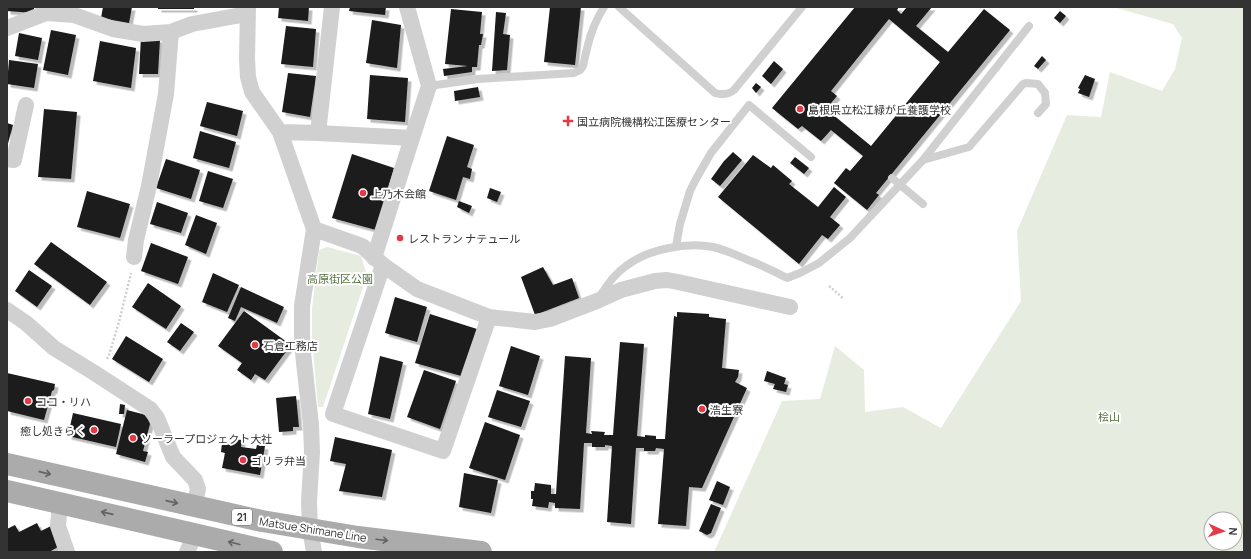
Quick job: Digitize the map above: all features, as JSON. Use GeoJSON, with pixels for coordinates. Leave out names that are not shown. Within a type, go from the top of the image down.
{"type":"FeatureCollection","features":[{"type":"Feature","properties":{"kind":"main road","name":"Matsue Shimane Line"},"geometry":{"type":"LineString","coordinates":[[7,464],[262,521],[358,537],[481,552]]}},
{"type":"Feature","properties":{"kind":"main road"},"geometry":{"type":"LineString","coordinates":[[7,491],[60,502],[191,543],[272,552]]}},
{"type":"Feature","properties":{"kind":"street"},"geometry":{"type":"LineString","coordinates":[[318,133],[332,7]]}},
{"type":"Feature","properties":{"kind":"street"},"geometry":{"type":"LineString","coordinates":[[407,7],[429,86],[412,138],[379,262],[332,414],[443,451],[489,317]]}},
{"type":"Feature","properties":{"kind":"street"},"geometry":{"type":"LineString","coordinates":[[7,28],[46,13],[74,15],[113,29],[143,34],[171,32],[192,24],[247,11],[248,77],[252,92],[280,132],[314,229],[307,268],[302,312],[302,344],[311,425],[312,452],[309,501],[310,529],[314,552]]}},
{"type":"Feature","properties":{"kind":"street"},"geometry":{"type":"LineString","coordinates":[[134,257],[136,240],[149,186],[166,94],[171,32]]}},
{"type":"Feature","properties":{"kind":"street"},"geometry":{"type":"LineString","coordinates":[[7,159],[14,160],[26,105]]}},
{"type":"Feature","properties":{"kind":"street"},"geometry":{"type":"LineString","coordinates":[[280,132],[412,138]]}},
{"type":"Feature","properties":{"kind":"street"},"geometry":{"type":"LineString","coordinates":[[314,229],[362,246],[379,262],[417,289],[489,317],[535,322],[550,319],[621,290],[656,281],[667,280],[790,308]]}},
{"type":"Feature","properties":{"kind":"street"},"geometry":{"type":"LineString","coordinates":[[7,310],[26,323],[54,348],[150,409],[157,418],[173,457],[195,480],[198,489],[194,507]]}},
{"type":"Feature","properties":{"kind":"street"},"geometry":{"type":"LineString","coordinates":[[60,502],[58,526],[67,552]]}},
{"type":"Feature","properties":{"kind":"lane"},"geometry":{"type":"LineString","coordinates":[[429,86],[478,79],[578,72],[583,66],[590,36],[604,7]]}},
{"type":"Feature","properties":{"kind":"lane"},"geometry":{"type":"LineString","coordinates":[[619,7],[715,93],[722,95],[730,93],[734,90],[802,7]]}},
{"type":"Feature","properties":{"kind":"lane"},"geometry":{"type":"LineString","coordinates":[[597,301],[607,283],[626,266],[655,252],[676,246],[712,247],[729,251],[765,266],[786,278],[818,264],[850,238],[922,160],[1029,26]]}},
{"type":"Feature","properties":{"kind":"lane"},"geometry":{"type":"LineString","coordinates":[[922,160],[969,147],[1023,84],[1038,84],[1045,93],[1046,104],[1038,113]]}},
{"type":"Feature","properties":{"kind":"lane"},"geometry":{"type":"LineString","coordinates":[[676,246],[690,191],[696,179],[712,153],[749,105],[811,157]]}},
{"type":"Feature","properties":{"kind":"lane"},"geometry":{"type":"LineString","coordinates":[[892,178],[923,204]]}},
{"type":"Feature","properties":{"kind":"path"},"geometry":{"type":"LineString","coordinates":[[96,374],[109,355],[130,280],[134,257]]}},
{"type":"Feature","properties":{"kind":"path"},"geometry":{"type":"LineString","coordinates":[[829,286],[844,299]]}},
{"type":"Feature","properties":{"kind":"green space","name":"桧山"},"geometry":{"type":"Polygon","coordinates":[[[1113,7],[1244,7],[1244,552],[714,552],[782,401],[820,399],[835,346],[864,370],[865,412],[903,407],[941,428],[1021,301],[1017,231],[1067,115],[1101,117],[1110,72],[1162,91],[1175,69],[1182,38],[1173,24],[1113,7]]]}},
{"type":"Feature","properties":{"kind":"green space","name":"高原街区公園"},"geometry":{"type":"Polygon","coordinates":[[[327,247],[361,256],[367,275],[323,407],[318,407],[312,338],[312,309],[319,250],[327,247]]]}},
{"type":"Feature","properties":{"kind":"building"},"geometry":{"type":"Polygon","coordinates":[[[7,7],[34,7],[34,13],[7,11],[7,7]]]}},
{"type":"Feature","properties":{"kind":"building"},"geometry":{"type":"Polygon","coordinates":[[[103,7],[132,7],[129,23],[101,18],[103,7]]]}},
{"type":"Feature","properties":{"kind":"building"},"geometry":{"type":"Polygon","coordinates":[[[158,7],[194,7],[194,9],[158,9],[158,7]]]}},
{"type":"Feature","properties":{"kind":"building"},"geometry":{"type":"Polygon","coordinates":[[[279,7],[309,7],[308,21],[278,18],[279,7]]]}},
{"type":"Feature","properties":{"kind":"building"},"geometry":{"type":"Polygon","coordinates":[[[350,7],[386,7],[385,15],[349,11],[350,7]]]}},
{"type":"Feature","properties":{"kind":"building"},"geometry":{"type":"Polygon","coordinates":[[[550,7],[581,7],[575,65],[544,62],[550,7]]]}},
{"type":"Feature","properties":{"kind":"building","name":"島根県立松江緑が丘養護学校"},"geometry":{"type":"Polygon","coordinates":[[[855,7],[899,7],[897,10],[901,14],[907,7],[932,7],[916,26],[948,52],[984,9],[1010,30],[876,193],[879,195],[867,210],[834,183],[846,168],[850,171],[863,156],[831,130],[821,141],[802,126],[798,129],[772,108],[855,7]],[[889,19],[831,91],[837,96],[826,109],[871,146],[940,62],[889,19]]]}},
{"type":"Feature","properties":{"kind":"building"},"geometry":{"type":"Polygon","coordinates":[[[451,9],[482,12],[480,34],[483,34],[481,45],[479,45],[477,67],[472,67],[472,72],[444,76],[443,69],[468,66],[445,64],[451,9]]]}},
{"type":"Feature","properties":{"kind":"building"},"geometry":{"type":"Polygon","coordinates":[[[1060,11],[1066,16],[1060,23],[1054,18],[1060,11]]]}},
{"type":"Feature","properties":{"kind":"building"},"geometry":{"type":"Polygon","coordinates":[[[496,12],[506,13],[503,34],[510,35],[507,70],[492,71],[496,12]]]}},
{"type":"Feature","properties":{"kind":"building"},"geometry":{"type":"Polygon","coordinates":[[[372,20],[401,25],[397,68],[366,63],[372,20]]]}},
{"type":"Feature","properties":{"kind":"building"},"geometry":{"type":"Polygon","coordinates":[[[286,26],[316,29],[313,67],[281,64],[286,26]]]}},
{"type":"Feature","properties":{"kind":"building"},"geometry":{"type":"Polygon","coordinates":[[[51,30],[76,35],[68,75],[43,70],[51,30]]]}},
{"type":"Feature","properties":{"kind":"building"},"geometry":{"type":"Polygon","coordinates":[[[19,33],[42,38],[38,60],[15,56],[19,33]]]}},
{"type":"Feature","properties":{"kind":"building"},"geometry":{"type":"Polygon","coordinates":[[[141,37],[160,39],[158,74],[139,74],[141,37]]]}},
{"type":"Feature","properties":{"kind":"building"},"geometry":{"type":"Polygon","coordinates":[[[100,41],[136,48],[131,88],[93,81],[100,41]]]}},
{"type":"Feature","properties":{"kind":"building"},"geometry":{"type":"Polygon","coordinates":[[[1042,56],[1046,60],[1038,69],[1034,66],[1042,56]]]}},
{"type":"Feature","properties":{"kind":"building"},"geometry":{"type":"Polygon","coordinates":[[[9,60],[38,64],[34,88],[7,84],[9,60]]]}},
{"type":"Feature","properties":{"kind":"building"},"geometry":{"type":"Polygon","coordinates":[[[774,61],[783,69],[771,84],[762,76],[774,61]]]}},
{"type":"Feature","properties":{"kind":"building"},"geometry":{"type":"Polygon","coordinates":[[[288,73],[316,76],[310,117],[282,112],[288,73]]]}},
{"type":"Feature","properties":{"kind":"building"},"geometry":{"type":"Polygon","coordinates":[[[370,75],[408,78],[405,122],[367,119],[370,75]]]}},
{"type":"Feature","properties":{"kind":"building"},"geometry":{"type":"Polygon","coordinates":[[[1085,75],[1095,79],[1089,97],[1078,93],[1080,89],[1078,88],[1085,75]]]}},
{"type":"Feature","properties":{"kind":"building"},"geometry":{"type":"Polygon","coordinates":[[[756,83],[761,87],[756,93],[752,88],[756,83]]]}},
{"type":"Feature","properties":{"kind":"building"},"geometry":{"type":"Polygon","coordinates":[[[478,87],[480,97],[455,101],[454,91],[478,87]]]}},
{"type":"Feature","properties":{"kind":"building"},"geometry":{"type":"Polygon","coordinates":[[[207,102],[243,111],[237,136],[200,126],[207,102]]]}},
{"type":"Feature","properties":{"kind":"building"},"geometry":{"type":"Polygon","coordinates":[[[44,109],[77,112],[71,179],[38,177],[44,109]]]}},
{"type":"Feature","properties":{"kind":"building"},"geometry":{"type":"Polygon","coordinates":[[[7,123],[13,125],[7,147],[7,123]]]}},
{"type":"Feature","properties":{"kind":"building"},"geometry":{"type":"Polygon","coordinates":[[[200,131],[236,142],[229,168],[193,158],[200,131]]]}},
{"type":"Feature","properties":{"kind":"building"},"geometry":{"type":"Polygon","coordinates":[[[447,136],[474,145],[467,167],[472,169],[470,179],[463,177],[456,200],[429,191],[447,136]]]}},
{"type":"Feature","properties":{"kind":"building"},"geometry":{"type":"Polygon","coordinates":[[[733,152],[742,160],[720,186],[711,179],[724,161],[733,152]]]}},
{"type":"Feature","properties":{"kind":"building","name":"上乃木会館"},"geometry":{"type":"Polygon","coordinates":[[[352,154],[394,168],[376,230],[332,218],[352,154]]]}},
{"type":"Feature","properties":{"kind":"building"},"geometry":{"type":"Polygon","coordinates":[[[753,155],[771,168],[773,165],[792,181],[789,184],[818,207],[834,187],[846,197],[830,217],[840,225],[828,239],[822,235],[799,264],[718,197],[753,155]]]}},
{"type":"Feature","properties":{"kind":"building"},"geometry":{"type":"Polygon","coordinates":[[[795,157],[809,168],[804,174],[790,163],[795,157]]]}},
{"type":"Feature","properties":{"kind":"building"},"geometry":{"type":"Polygon","coordinates":[[[166,159],[200,170],[191,199],[156,188],[166,159]]]}},
{"type":"Feature","properties":{"kind":"building"},"geometry":{"type":"Polygon","coordinates":[[[208,171],[233,179],[223,208],[199,201],[208,171]]]}},
{"type":"Feature","properties":{"kind":"building"},"geometry":{"type":"Polygon","coordinates":[[[490,188],[501,192],[497,202],[487,198],[490,188]]]}},
{"type":"Feature","properties":{"kind":"building"},"geometry":{"type":"Polygon","coordinates":[[[87,191],[130,204],[120,238],[77,227],[87,191]]]}},
{"type":"Feature","properties":{"kind":"building"},"geometry":{"type":"Polygon","coordinates":[[[459,201],[472,206],[469,213],[457,207],[459,201]]]}},
{"type":"Feature","properties":{"kind":"building"},"geometry":{"type":"Polygon","coordinates":[[[157,202],[188,213],[181,233],[150,224],[157,202]]]}},
{"type":"Feature","properties":{"kind":"building"},"geometry":{"type":"Polygon","coordinates":[[[196,215],[217,223],[206,254],[185,245],[196,215]]]}},
{"type":"Feature","properties":{"kind":"building"},"geometry":{"type":"Polygon","coordinates":[[[51,242],[107,282],[90,305],[34,264],[51,242]]]}},
{"type":"Feature","properties":{"kind":"building"},"geometry":{"type":"Polygon","coordinates":[[[151,243],[188,257],[178,284],[141,271],[151,243]]]}},
{"type":"Feature","properties":{"kind":"building"},"geometry":{"type":"Polygon","coordinates":[[[543,267],[553,285],[572,278],[579,298],[535,315],[521,277],[543,267]]]}},
{"type":"Feature","properties":{"kind":"building"},"geometry":{"type":"Polygon","coordinates":[[[29,270],[52,286],[37,307],[15,291],[29,270]]]}},
{"type":"Feature","properties":{"kind":"building"},"geometry":{"type":"Polygon","coordinates":[[[213,273],[239,285],[227,312],[202,302],[213,273]]]}},
{"type":"Feature","properties":{"kind":"building"},"geometry":{"type":"Polygon","coordinates":[[[148,283],[181,306],[166,329],[132,307],[148,283]]]}},
{"type":"Feature","properties":{"kind":"building"},"geometry":{"type":"Polygon","coordinates":[[[241,287],[284,307],[277,323],[241,307],[235,321],[228,318],[241,287]]]}},
{"type":"Feature","properties":{"kind":"building"},"geometry":{"type":"Polygon","coordinates":[[[395,297],[427,307],[417,342],[385,333],[395,297]]]}},
{"type":"Feature","properties":{"kind":"building","name":"石倉工務店"},"geometry":{"type":"Polygon","coordinates":[[[244,311],[291,345],[265,380],[255,374],[251,380],[237,370],[242,363],[218,346],[244,311]]]}},
{"type":"Feature","properties":{"kind":"building","name":"浩生寮"},"geometry":{"type":"Polygon","coordinates":[[[677,312],[709,314],[709,317],[726,319],[722,368],[739,370],[738,377],[735,382],[747,388],[702,488],[689,487],[686,526],[658,524],[664,449],[656,448],[655,451],[644,451],[644,448],[636,448],[631,524],[607,522],[612,446],[605,445],[605,447],[592,447],[592,443],[584,443],[580,509],[555,508],[555,503],[549,502],[548,508],[532,506],[533,499],[531,499],[531,491],[534,491],[535,483],[551,485],[551,494],[556,494],[565,356],[591,358],[586,433],[592,434],[591,431],[605,432],[604,435],[613,435],[620,342],[644,344],[637,436],[656,436],[656,439],[665,439],[674,316],[677,317],[677,312]]]}},
{"type":"Feature","properties":{"kind":"building"},"geometry":{"type":"Polygon","coordinates":[[[430,314],[477,329],[461,376],[415,363],[430,314]]]}},
{"type":"Feature","properties":{"kind":"building"},"geometry":{"type":"Polygon","coordinates":[[[181,323],[194,332],[180,351],[167,342],[181,323]]]}},
{"type":"Feature","properties":{"kind":"building"},"geometry":{"type":"Polygon","coordinates":[[[126,336],[163,359],[149,382],[112,359],[126,336]]]}},
{"type":"Feature","properties":{"kind":"building"},"geometry":{"type":"Polygon","coordinates":[[[511,346],[540,356],[528,395],[499,386],[511,346]]]}},
{"type":"Feature","properties":{"kind":"building"},"geometry":{"type":"Polygon","coordinates":[[[380,356],[403,362],[390,419],[368,414],[380,356]]]}},
{"type":"Feature","properties":{"kind":"building"},"geometry":{"type":"Polygon","coordinates":[[[424,370],[456,381],[440,429],[407,417],[424,370]]]}},
{"type":"Feature","properties":{"kind":"building"},"geometry":{"type":"Polygon","coordinates":[[[767,371],[786,378],[784,384],[788,385],[786,392],[773,389],[775,384],[764,381],[767,371]]]}},
{"type":"Feature","properties":{"kind":"building","name":"ココ・リハ"},"geometry":{"type":"Polygon","coordinates":[[[7,373],[55,384],[44,420],[7,411],[7,373]]]}},
{"type":"Feature","properties":{"kind":"building"},"geometry":{"type":"Polygon","coordinates":[[[497,390],[530,401],[521,427],[488,417],[497,390]]]}},
{"type":"Feature","properties":{"kind":"building"},"geometry":{"type":"Polygon","coordinates":[[[296,396],[299,427],[293,427],[293,431],[279,432],[276,398],[296,396]]]}},
{"type":"Feature","properties":{"kind":"building"},"geometry":{"type":"Polygon","coordinates":[[[120,404],[125,405],[124,414],[119,414],[120,404]]]}},
{"type":"Feature","properties":{"kind":"building","name":"ソーラープロジェクト大社"},"geometry":{"type":"Polygon","coordinates":[[[127,410],[146,415],[150,424],[143,451],[148,452],[145,462],[116,454],[127,410]]]}},
{"type":"Feature","properties":{"kind":"building","name":"癒し処きらく"},"geometry":{"type":"Polygon","coordinates":[[[73,413],[121,424],[116,447],[68,436],[73,413]]]}},
{"type":"Feature","properties":{"kind":"building"},"geometry":{"type":"Polygon","coordinates":[[[485,422],[520,435],[505,480],[469,468],[485,422]]]}},
{"type":"Feature","properties":{"kind":"building"},"geometry":{"type":"Polygon","coordinates":[[[335,437],[392,450],[382,497],[339,491],[346,464],[330,461],[335,437]]]}},
{"type":"Feature","properties":{"kind":"building","name":"ゴリラ弁当"},"geometry":{"type":"Polygon","coordinates":[[[232,439],[242,440],[241,447],[256,449],[257,445],[265,446],[260,475],[222,468],[225,453],[221,452],[222,443],[231,445],[232,439]]]}},
{"type":"Feature","properties":{"kind":"building"},"geometry":{"type":"Polygon","coordinates":[[[464,473],[498,480],[491,513],[459,507],[464,473]]]}},
{"type":"Feature","properties":{"kind":"building"},"geometry":{"type":"Polygon","coordinates":[[[717,481],[730,487],[723,505],[709,500],[717,481]]]}},
{"type":"Feature","properties":{"kind":"building"},"geometry":{"type":"Polygon","coordinates":[[[711,504],[721,508],[711,533],[707,535],[699,531],[711,504]]]}},
{"type":"Feature","properties":{"kind":"building"},"geometry":{"type":"Polygon","coordinates":[[[37,523],[41,531],[51,526],[58,547],[49,552],[7,552],[7,529],[15,525],[19,532],[37,523]]]}},
{"type":"Feature","properties":{"kind":"place","name":"島根県立松江緑が丘養護学校"},"geometry":{"type":"Point","coordinates":[800,109]}},
{"type":"Feature","properties":{"kind":"place","name":"国立病院機構松江医療センター"},"geometry":{"type":"Point","coordinates":[568,121]}},
{"type":"Feature","properties":{"kind":"place","name":"上乃木会館"},"geometry":{"type":"Point","coordinates":[363,193]}},
{"type":"Feature","properties":{"kind":"place","name":"レストラン ナテュール"},"geometry":{"type":"Point","coordinates":[400,238]}},
{"type":"Feature","properties":{"kind":"place","name":"石倉工務店"},"geometry":{"type":"Point","coordinates":[255,345]}},
{"type":"Feature","properties":{"kind":"place","name":"ココ・リハ"},"geometry":{"type":"Point","coordinates":[28,401]}},
{"type":"Feature","properties":{"kind":"place","name":"浩生寮"},"geometry":{"type":"Point","coordinates":[702,409]}},
{"type":"Feature","properties":{"kind":"place","name":"癒し処きらく"},"geometry":{"type":"Point","coordinates":[94,430]}},
{"type":"Feature","properties":{"kind":"place","name":"ソーラープロジェクト大社"},"geometry":{"type":"Point","coordinates":[133,438]}},
{"type":"Feature","properties":{"kind":"place","name":"ゴリラ弁当"},"geometry":{"type":"Point","coordinates":[243,460]}}]}
